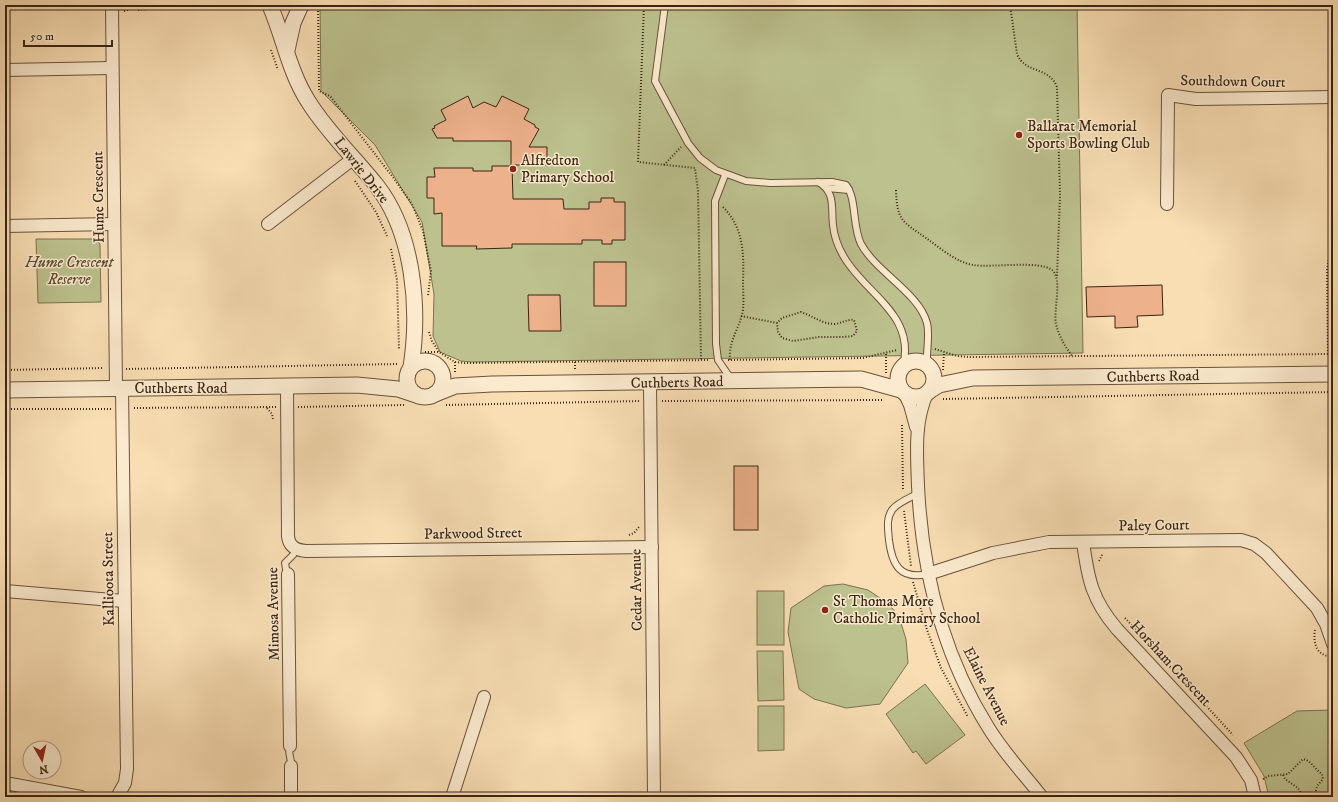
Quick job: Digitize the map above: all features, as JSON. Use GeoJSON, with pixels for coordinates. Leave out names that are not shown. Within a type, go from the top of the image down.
{"type":"FeatureCollection","features":[{"type":"Feature","properties":{"kind":"street","name":"Hume Crescent"},"geometry":{"type":"LineString","coordinates":[[112,5],[114,224],[119,389]]}},
{"type":"Feature","properties":{"kind":"street"},"geometry":{"type":"LineString","coordinates":[[268,7],[278,13],[286,14],[296,10],[301,5]]}},
{"type":"Feature","properties":{"kind":"street","name":"Lawrie Drive"},"geometry":{"type":"LineString","coordinates":[[287,52],[293,23],[301,5]]}},
{"type":"Feature","properties":{"kind":"street","name":"Lawrie Drive"},"geometry":{"type":"LineString","coordinates":[[268,7],[287,52],[296,81],[348,162],[383,195],[402,234],[410,261],[414,322],[407,376],[407,383],[411,390],[411,400]]}},
{"type":"Feature","properties":{"kind":"street"},"geometry":{"type":"LineString","coordinates":[[5,70],[112,68]]}},
{"type":"Feature","properties":{"kind":"street","name":"Southdown Court"},"geometry":{"type":"LineString","coordinates":[[1167,204],[1168,96],[1196,99],[1333,97]]}},
{"type":"Feature","properties":{"kind":"street"},"geometry":{"type":"LineString","coordinates":[[268,224],[348,162]]}},
{"type":"Feature","properties":{"kind":"street"},"geometry":{"type":"LineString","coordinates":[[5,226],[114,224]]}},
{"type":"Feature","properties":{"kind":"street","name":"Cuthberts Road"},"geometry":{"type":"LineString","coordinates":[[5,390],[287,388],[357,385],[382,381],[408,362],[423,361],[437,365],[455,375],[492,384]]}},
{"type":"Feature","properties":{"kind":"street"},"geometry":{"type":"LineString","coordinates":[[916,361],[928,366],[934,379],[926,397],[916,397],[903,391],[898,379],[902,368],[910,362],[916,361]]}},
{"type":"Feature","properties":{"kind":"street"},"geometry":{"type":"LineString","coordinates":[[408,362],[437,365],[443,374],[443,382],[439,390],[438,400]]}},
{"type":"Feature","properties":{"kind":"street","name":"Cuthberts Road"},"geometry":{"type":"LineString","coordinates":[[928,366],[973,378]]}},
{"type":"Feature","properties":{"kind":"street","name":"Cuthberts Road"},"geometry":{"type":"LineString","coordinates":[[357,385],[398,388],[411,400],[427,397],[438,400],[455,386],[492,384],[861,379],[902,368]]}},
{"type":"Feature","properties":{"kind":"street","name":"Cuthberts Road"},"geometry":{"type":"LineString","coordinates":[[926,397],[939,385],[973,378],[1333,374]]}},
{"type":"Feature","properties":{"kind":"street","name":"Cuthberts Road"},"geometry":{"type":"LineString","coordinates":[[861,379],[903,391]]}},
{"type":"Feature","properties":{"kind":"street","name":"Cedar Avenue"},"geometry":{"type":"LineString","coordinates":[[650,382],[654,797]]}},
{"type":"Feature","properties":{"kind":"street"},"geometry":{"type":"LineString","coordinates":[[287,388],[288,538],[290,544],[296,548]]}},
{"type":"Feature","properties":{"kind":"street","name":"Kallioota Street"},"geometry":{"type":"LineString","coordinates":[[119,389],[127,769],[130,789],[128,797]]}},
{"type":"Feature","properties":{"kind":"street","name":"Elaine Avenue"},"geometry":{"type":"LineString","coordinates":[[903,391],[910,406],[917,434],[922,533],[928,574],[937,609],[957,667],[988,728],[1042,797]]}},
{"type":"Feature","properties":{"kind":"street","name":"Elaine Avenue"},"geometry":{"type":"LineString","coordinates":[[917,434],[926,397]]}},
{"type":"Feature","properties":{"kind":"street","name":"Paley Court"},"geometry":{"type":"LineString","coordinates":[[928,574],[1011,548],[1049,542],[1236,540],[1248,542],[1266,553],[1317,608],[1326,624],[1333,644]]}},
{"type":"Feature","properties":{"kind":"street","name":"Horsham Crescent"},"geometry":{"type":"LineString","coordinates":[[1083,542],[1090,584],[1099,606],[1117,629],[1236,757],[1251,780],[1255,797]]}},
{"type":"Feature","properties":{"kind":"street","name":"Parkwood Street"},"geometry":{"type":"LineString","coordinates":[[296,548],[306,551],[652,547]]}},
{"type":"Feature","properties":{"kind":"street","name":"Mimosa Avenue"},"geometry":{"type":"LineString","coordinates":[[288,574],[290,746]]}},
{"type":"Feature","properties":{"kind":"street"},"geometry":{"type":"LineString","coordinates":[[5,591],[124,601]]}},
{"type":"Feature","properties":{"kind":"street"},"geometry":{"type":"LineString","coordinates":[[452,797],[484,698]]}},
{"type":"Feature","properties":{"kind":"street","name":"Mimosa Avenue"},"geometry":{"type":"LineString","coordinates":[[291,766],[291,797]]}},
{"type":"Feature","properties":{"kind":"street","name":"Kallioota Street"},"geometry":{"type":"LineString","coordinates":[[118,797],[124,786],[127,769]]}},
{"type":"Feature","properties":{"kind":"street"},"geometry":{"type":"LineString","coordinates":[[5,783],[81,797]]}},
{"type":"Feature","properties":{"kind":"lane"},"geometry":{"type":"LineString","coordinates":[[665,5],[656,81],[688,143],[700,158],[725,175],[757,183],[842,183],[849,190],[853,204],[855,224],[864,248],[874,262],[923,313],[928,326],[926,349],[928,366]]}},
{"type":"Feature","properties":{"kind":"lane"},"geometry":{"type":"LineString","coordinates":[[725,175],[716,198],[715,205],[716,354],[719,364],[732,381]]}},
{"type":"Feature","properties":{"kind":"lane"},"geometry":{"type":"LineString","coordinates":[[818,182],[827,188],[849,190]]}},
{"type":"Feature","properties":{"kind":"lane"},"geometry":{"type":"LineString","coordinates":[[827,188],[832,200],[833,228],[841,251],[853,270],[884,301],[900,326],[906,350],[902,368]]}},
{"type":"Feature","properties":{"kind":"lane"},"geometry":{"type":"LineString","coordinates":[[919,493],[893,509],[889,517],[887,528],[891,556],[897,567],[909,574],[919,576],[928,574]]}},
{"type":"Feature","properties":{"kind":"lane","name":"Mimosa Avenue"},"geometry":{"type":"LineString","coordinates":[[288,574],[285,563],[296,548]]}},
{"type":"Feature","properties":{"kind":"lane","name":"Mimosa Avenue"},"geometry":{"type":"LineString","coordinates":[[290,746],[291,766]]}},
{"type":"Feature","properties":{"kind":"path"},"geometry":{"type":"LineString","coordinates":[[318,5],[319,92],[330,96],[369,145]]}},
{"type":"Feature","properties":{"kind":"path"},"geometry":{"type":"LineString","coordinates":[[129,369],[408,362],[439,352],[455,362],[465,363],[701,361],[698,190],[695,168],[638,162],[644,5]]}},
{"type":"Feature","properties":{"kind":"path"},"geometry":{"type":"LineString","coordinates":[[1010,5],[1017,54],[1020,61],[1025,65],[1047,74],[1057,87],[1060,195],[1056,325],[1061,340],[1072,356]]}},
{"type":"Feature","properties":{"kind":"path"},"geometry":{"type":"LineString","coordinates":[[124,11],[131,8],[139,10],[158,8],[254,9],[268,7]]}},
{"type":"Feature","properties":{"kind":"path"},"geometry":{"type":"LineString","coordinates":[[664,165],[679,149],[688,143]]}},
{"type":"Feature","properties":{"kind":"path"},"geometry":{"type":"LineString","coordinates":[[348,162],[388,236]]}},
{"type":"Feature","properties":{"kind":"path"},"geometry":{"type":"LineString","coordinates":[[896,190],[898,210],[903,221],[955,257],[972,265],[1043,266],[1052,271],[1057,277]]}},
{"type":"Feature","properties":{"kind":"path"},"geometry":{"type":"LineString","coordinates":[[715,205],[724,208],[737,227],[741,238],[744,260],[743,305],[741,316],[729,348],[730,360],[863,358],[906,350]]}},
{"type":"Feature","properties":{"kind":"path"},"geometry":{"type":"LineString","coordinates":[[1328,354],[1327,269],[1333,236]]}},
{"type":"Feature","properties":{"kind":"path"},"geometry":{"type":"LineString","coordinates":[[389,243],[397,280],[408,362]]}},
{"type":"Feature","properties":{"kind":"path"},"geometry":{"type":"LineString","coordinates":[[801,312],[827,323],[834,324],[849,319],[854,320],[857,331],[853,336],[820,336],[793,341],[782,338],[778,332],[777,323],[782,318],[801,312]]}},
{"type":"Feature","properties":{"kind":"path"},"geometry":{"type":"LineString","coordinates":[[741,316],[777,323]]}},
{"type":"Feature","properties":{"kind":"path"},"geometry":{"type":"LineString","coordinates":[[926,349],[968,358],[1333,354]]}},
{"type":"Feature","properties":{"kind":"path"},"geometry":{"type":"LineString","coordinates":[[399,359],[408,362]]}},
{"type":"Feature","properties":{"kind":"path"},"geometry":{"type":"LineString","coordinates":[[5,370],[105,368]]}},
{"type":"Feature","properties":{"kind":"path"},"geometry":{"type":"LineString","coordinates":[[926,397],[930,406],[938,399],[1333,392]]}},
{"type":"Feature","properties":{"kind":"path"},"geometry":{"type":"LineString","coordinates":[[138,408],[287,407],[411,400]]}},
{"type":"Feature","properties":{"kind":"path"},"geometry":{"type":"LineString","coordinates":[[438,400],[638,401]]}},
{"type":"Feature","properties":{"kind":"path"},"geometry":{"type":"LineString","coordinates":[[662,401],[889,400]]}},
{"type":"Feature","properties":{"kind":"path"},"geometry":{"type":"LineString","coordinates":[[266,407],[271,412],[273,419]]}},
{"type":"Feature","properties":{"kind":"path"},"geometry":{"type":"LineString","coordinates":[[5,409],[109,408]]}},
{"type":"Feature","properties":{"kind":"path"},"geometry":{"type":"LineString","coordinates":[[1099,567],[1100,557],[1106,552]]}},
{"type":"Feature","properties":{"kind":"path"},"geometry":{"type":"LineString","coordinates":[[1121,614],[1235,737]]}},
{"type":"Feature","properties":{"kind":"path"},"geometry":{"type":"LineString","coordinates":[[1314,626],[1313,638],[1316,648],[1325,656],[1333,656]]}},
{"type":"Feature","properties":{"kind":"path"},"geometry":{"type":"LineString","coordinates":[[1263,779],[1270,776],[1288,774],[1303,759],[1310,762],[1314,769],[1322,774],[1322,782],[1317,786],[1313,797]]}},
{"type":"Feature","properties":{"kind":"path"},"geometry":{"type":"LineString","coordinates":[[1261,775],[1265,785]]}},
{"type":"Feature","properties":{"kind":"path"},"geometry":{"type":"LineString","coordinates":[[1283,775],[1298,788],[1304,797]]}},
{"type":"Feature","properties":{"kind":"green space"},"geometry":{"type":"Polygon","coordinates":[[[320,5],[1077,5],[1083,353],[472,362],[461,361],[440,352],[433,336],[434,294],[422,222],[375,145],[321,91],[320,5]]]}},
{"type":"Feature","properties":{"kind":"green space","name":"Hume Crescent Reserve"},"geometry":{"type":"Polygon","coordinates":[[[36,239],[96,239],[100,244],[101,302],[38,303],[36,239]]]}},
{"type":"Feature","properties":{"kind":"green space"},"geometry":{"type":"Polygon","coordinates":[[[843,584],[868,590],[889,604],[899,617],[906,639],[908,663],[880,704],[846,708],[814,699],[799,689],[788,632],[791,608],[824,586],[843,584]]]}},
{"type":"Feature","properties":{"kind":"green space"},"geometry":{"type":"Polygon","coordinates":[[[757,591],[784,591],[784,645],[757,645],[757,591]]]}},
{"type":"Feature","properties":{"kind":"green space"},"geometry":{"type":"Polygon","coordinates":[[[757,651],[783,651],[784,700],[758,701],[757,651]]]}},
{"type":"Feature","properties":{"kind":"green space"},"geometry":{"type":"Polygon","coordinates":[[[925,684],[965,735],[926,764],[916,751],[913,753],[886,714],[925,684]]]}},
{"type":"Feature","properties":{"kind":"green space"},"geometry":{"type":"Polygon","coordinates":[[[758,706],[784,706],[784,750],[758,751],[758,706]]]}},
{"type":"Feature","properties":{"kind":"green space"},"geometry":{"type":"Polygon","coordinates":[[[1333,710],[1333,797],[1269,797],[1264,776],[1244,743],[1297,711],[1333,710]]]}},
{"type":"Feature","properties":{"kind":"building"},"geometry":{"type":"Polygon","coordinates":[[[468,96],[473,108],[484,102],[496,107],[502,96],[529,109],[524,119],[539,129],[529,147],[547,147],[547,165],[511,165],[511,141],[453,141],[453,138],[437,138],[432,129],[435,128],[434,126],[446,120],[441,110],[468,96]]]}},
{"type":"Feature","properties":{"kind":"building"},"geometry":{"type":"Polygon","coordinates":[[[492,166],[512,166],[513,199],[563,199],[564,209],[589,209],[589,202],[601,202],[601,198],[614,198],[614,202],[625,202],[625,240],[612,240],[612,244],[602,244],[602,240],[582,240],[582,244],[512,244],[512,248],[476,249],[477,246],[442,246],[442,213],[434,214],[434,198],[427,198],[427,177],[435,177],[434,168],[473,168],[473,171],[492,171],[492,166]]]}},
{"type":"Feature","properties":{"kind":"building"},"geometry":{"type":"Polygon","coordinates":[[[594,262],[626,262],[626,306],[594,306],[594,262]]]}},
{"type":"Feature","properties":{"kind":"building"},"geometry":{"type":"Polygon","coordinates":[[[1162,285],[1163,315],[1137,316],[1138,327],[1115,328],[1115,316],[1087,317],[1086,287],[1162,285]]]}},
{"type":"Feature","properties":{"kind":"building"},"geometry":{"type":"Polygon","coordinates":[[[528,295],[560,295],[561,331],[529,331],[528,295]]]}},
{"type":"Feature","properties":{"kind":"building"},"geometry":{"type":"Polygon","coordinates":[[[734,466],[758,466],[758,530],[734,530],[734,466]]]}},
{"type":"Feature","properties":{"kind":"place","name":"Ballarat Memorial Sports Bowling Club"},"geometry":{"type":"Point","coordinates":[1019,135]}},
{"type":"Feature","properties":{"kind":"place","name":"Alfredton Primary School"},"geometry":{"type":"Point","coordinates":[513,169]}},
{"type":"Feature","properties":{"kind":"place","name":"St Thomas More Catholic Primary School"},"geometry":{"type":"Point","coordinates":[825,610]}}]}
